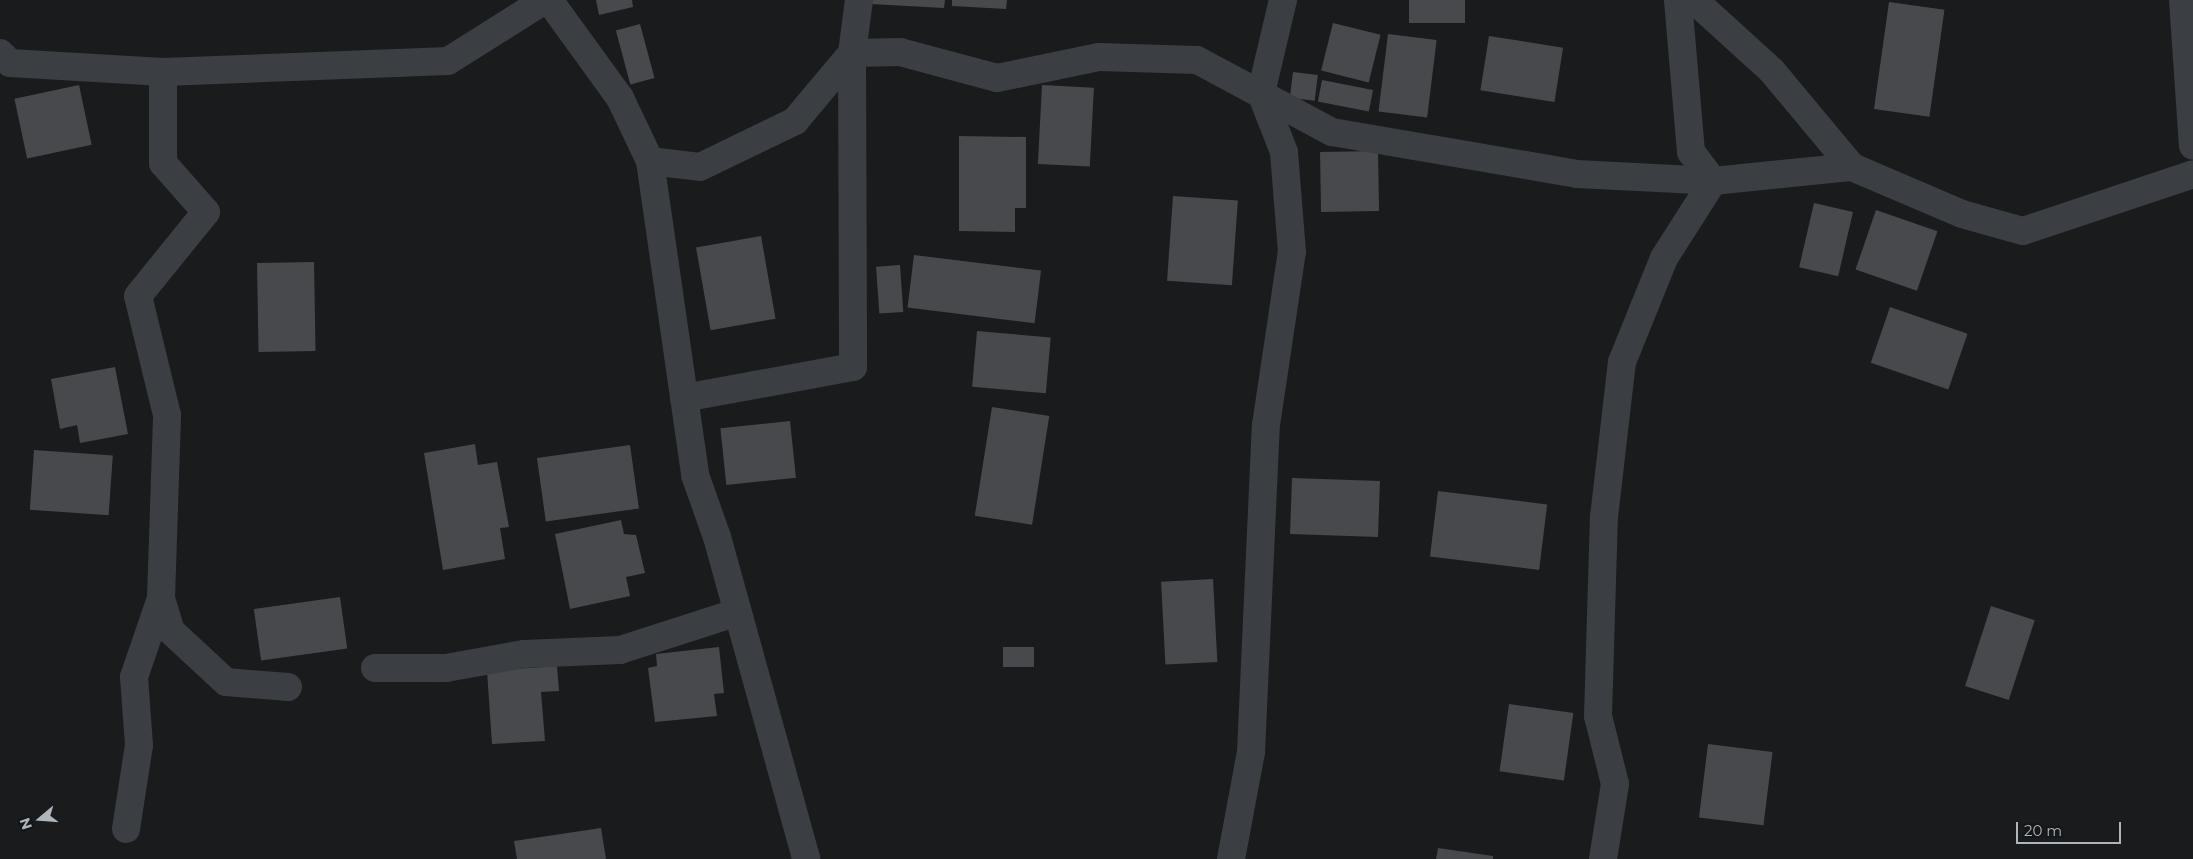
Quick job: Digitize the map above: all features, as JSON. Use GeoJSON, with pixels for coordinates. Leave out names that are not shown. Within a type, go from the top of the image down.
{"type":"FeatureCollection","features":[{"type":"Feature","properties":{"kind":"street"},"geometry":{"type":"LineString","coordinates":[[0,53],[10,63],[163,72],[448,60],[547,0],[620,98],[650,161],[695,475],[717,537],[735,613],[806,859]]}},
{"type":"Feature","properties":{"kind":"street"},"geometry":{"type":"LineString","coordinates":[[684,398],[853,367],[852,53],[859,0]]}},
{"type":"Feature","properties":{"kind":"street"},"geometry":{"type":"LineString","coordinates":[[1231,859],[1251,752],[1266,425],[1292,252],[1284,152],[1261,93],[1282,0]]}},
{"type":"Feature","properties":{"kind":"street"},"geometry":{"type":"LineString","coordinates":[[1678,0],[1691,152],[1713,181]]}},
{"type":"Feature","properties":{"kind":"street"},"geometry":{"type":"LineString","coordinates":[[1694,0],[1772,71],[1852,167],[1962,214],[2023,231],[2193,174]]}},
{"type":"Feature","properties":{"kind":"street"},"geometry":{"type":"LineString","coordinates":[[2183,0],[2193,146]]}},
{"type":"Feature","properties":{"kind":"street"},"geometry":{"type":"LineString","coordinates":[[650,161],[700,167],[796,121],[852,53],[900,52],[997,78],[1099,57],[1197,60],[1332,132],[1577,174],[1713,181],[1852,167]]}},
{"type":"Feature","properties":{"kind":"street"},"geometry":{"type":"LineString","coordinates":[[126,829],[139,745],[134,678],[161,598],[167,415],[138,296],[206,212],[163,163],[163,72]]}},
{"type":"Feature","properties":{"kind":"street"},"geometry":{"type":"LineString","coordinates":[[1603,859],[1615,784],[1598,716],[1604,517],[1622,362],[1664,258],[1713,181]]}},
{"type":"Feature","properties":{"kind":"street"},"geometry":{"type":"LineString","coordinates":[[161,598],[171,631],[226,682],[288,687]]}},
{"type":"Feature","properties":{"kind":"street"},"geometry":{"type":"LineString","coordinates":[[376,668],[446,668],[524,654],[620,650],[735,613]]}},
{"type":"Feature","properties":{"kind":"building"},"geometry":{"type":"Polygon","coordinates":[[[596,0],[632,0],[633,7],[599,15],[596,0]]]}},
{"type":"Feature","properties":{"kind":"building"},"geometry":{"type":"Polygon","coordinates":[[[872,0],[945,0],[944,8],[871,4],[872,0]]]}},
{"type":"Feature","properties":{"kind":"building"},"geometry":{"type":"Polygon","coordinates":[[[952,0],[1007,0],[1006,9],[952,6],[952,0]]]}},
{"type":"Feature","properties":{"kind":"building"},"geometry":{"type":"Polygon","coordinates":[[[1409,0],[1465,0],[1465,23],[1409,23],[1409,0]]]}},
{"type":"Feature","properties":{"kind":"building"},"geometry":{"type":"Polygon","coordinates":[[[1889,2],[1944,10],[1929,117],[1874,109],[1889,2]]]}},
{"type":"Feature","properties":{"kind":"building"},"geometry":{"type":"Polygon","coordinates":[[[1333,23],[1381,35],[1369,82],[1321,71],[1333,23]]]}},
{"type":"Feature","properties":{"kind":"building"},"geometry":{"type":"Polygon","coordinates":[[[640,24],[654,78],[630,85],[616,30],[640,24]]]}},
{"type":"Feature","properties":{"kind":"building"},"geometry":{"type":"Polygon","coordinates":[[[1388,34],[1437,40],[1427,117],[1378,111],[1388,34]]]}},
{"type":"Feature","properties":{"kind":"building"},"geometry":{"type":"Polygon","coordinates":[[[1489,36],[1563,48],[1554,102],[1480,90],[1489,36]]]}},
{"type":"Feature","properties":{"kind":"building"},"geometry":{"type":"Polygon","coordinates":[[[1293,72],[1318,75],[1315,101],[1290,98],[1293,72]]]}},
{"type":"Feature","properties":{"kind":"building"},"geometry":{"type":"Polygon","coordinates":[[[1322,80],[1373,90],[1369,112],[1318,102],[1322,80]]]}},
{"type":"Feature","properties":{"kind":"building"},"geometry":{"type":"Polygon","coordinates":[[[79,85],[92,145],[27,158],[14,99],[79,85]]]}},
{"type":"Feature","properties":{"kind":"building"},"geometry":{"type":"Polygon","coordinates":[[[1042,85],[1094,88],[1090,167],[1038,164],[1042,85]]]}},
{"type":"Feature","properties":{"kind":"building"},"geometry":{"type":"Polygon","coordinates":[[[959,136],[1026,137],[1026,208],[1015,208],[1015,232],[959,231],[959,136]]]}},
{"type":"Feature","properties":{"kind":"building"},"geometry":{"type":"Polygon","coordinates":[[[1378,151],[1379,211],[1321,212],[1320,152],[1378,151]]]}},
{"type":"Feature","properties":{"kind":"building"},"geometry":{"type":"Polygon","coordinates":[[[1173,196],[1238,201],[1232,285],[1167,281],[1173,196]]]}},
{"type":"Feature","properties":{"kind":"building"},"geometry":{"type":"Polygon","coordinates":[[[1814,203],[1853,212],[1838,276],[1799,267],[1814,203]]]}},
{"type":"Feature","properties":{"kind":"building"},"geometry":{"type":"Polygon","coordinates":[[[1876,210],[1937,231],[1917,291],[1855,270],[1876,210]]]}},
{"type":"Feature","properties":{"kind":"building"},"geometry":{"type":"Polygon","coordinates":[[[761,236],[776,319],[711,330],[696,247],[761,236]]]}},
{"type":"Feature","properties":{"kind":"building"},"geometry":{"type":"Polygon","coordinates":[[[914,255],[1041,271],[1035,323],[908,308],[914,255]]]}},
{"type":"Feature","properties":{"kind":"building"},"geometry":{"type":"Polygon","coordinates":[[[314,262],[316,351],[259,352],[257,263],[314,262]]]}},
{"type":"Feature","properties":{"kind":"building"},"geometry":{"type":"Polygon","coordinates":[[[900,265],[903,312],[879,314],[876,267],[900,265]]]}},
{"type":"Feature","properties":{"kind":"building"},"geometry":{"type":"Polygon","coordinates":[[[1890,307],[1968,334],[1948,389],[1871,363],[1890,307]]]}},
{"type":"Feature","properties":{"kind":"building"},"geometry":{"type":"Polygon","coordinates":[[[977,331],[1051,337],[1046,393],[972,387],[977,331]]]}},
{"type":"Feature","properties":{"kind":"building"},"geometry":{"type":"Polygon","coordinates":[[[115,367],[128,434],[80,443],[77,425],[60,429],[51,379],[115,367]]]}},
{"type":"Feature","properties":{"kind":"building"},"geometry":{"type":"Polygon","coordinates":[[[992,407],[1049,416],[1032,525],[975,516],[992,407]]]}},
{"type":"Feature","properties":{"kind":"building"},"geometry":{"type":"Polygon","coordinates":[[[790,421],[796,478],[726,485],[720,428],[790,421]]]}},
{"type":"Feature","properties":{"kind":"building"},"geometry":{"type":"Polygon","coordinates":[[[475,444],[478,465],[497,462],[509,527],[500,528],[505,559],[443,570],[424,453],[475,444]]]}},
{"type":"Feature","properties":{"kind":"building"},"geometry":{"type":"Polygon","coordinates":[[[630,445],[639,508],[546,521],[537,458],[630,445]]]}},
{"type":"Feature","properties":{"kind":"building"},"geometry":{"type":"Polygon","coordinates":[[[34,450],[113,456],[109,515],[30,510],[34,450]]]}},
{"type":"Feature","properties":{"kind":"building"},"geometry":{"type":"Polygon","coordinates":[[[1292,478],[1380,481],[1378,537],[1290,534],[1292,478]]]}},
{"type":"Feature","properties":{"kind":"building"},"geometry":{"type":"Polygon","coordinates":[[[1438,491],[1547,504],[1539,570],[1430,557],[1438,491]]]}},
{"type":"Feature","properties":{"kind":"building"},"geometry":{"type":"Polygon","coordinates":[[[621,520],[624,534],[636,535],[645,573],[626,577],[630,596],[570,609],[555,534],[621,520]]]}},
{"type":"Feature","properties":{"kind":"building"},"geometry":{"type":"Polygon","coordinates":[[[1213,579],[1217,662],[1165,665],[1161,582],[1213,579]]]}},
{"type":"Feature","properties":{"kind":"building"},"geometry":{"type":"Polygon","coordinates":[[[340,597],[347,648],[261,661],[254,609],[340,597]]]}},
{"type":"Feature","properties":{"kind":"building"},"geometry":{"type":"Polygon","coordinates":[[[1991,606],[2035,620],[2009,700],[1965,686],[1991,606]]]}},
{"type":"Feature","properties":{"kind":"building"},"geometry":{"type":"Polygon","coordinates":[[[719,647],[724,693],[714,694],[717,716],[655,722],[648,668],[657,666],[656,654],[719,647]]]}},
{"type":"Feature","properties":{"kind":"building"},"geometry":{"type":"Polygon","coordinates":[[[1003,647],[1034,647],[1034,667],[1003,667],[1003,647]]]}},
{"type":"Feature","properties":{"kind":"building"},"geometry":{"type":"Polygon","coordinates":[[[557,666],[559,691],[541,692],[545,741],[492,744],[487,671],[557,666]]]}},
{"type":"Feature","properties":{"kind":"building"},"geometry":{"type":"Polygon","coordinates":[[[1509,704],[1573,713],[1564,780],[1500,771],[1509,704]]]}},
{"type":"Feature","properties":{"kind":"building"},"geometry":{"type":"Polygon","coordinates":[[[1708,744],[1773,752],[1763,825],[1699,817],[1708,744]]]}},
{"type":"Feature","properties":{"kind":"building"},"geometry":{"type":"Polygon","coordinates":[[[601,828],[606,859],[517,859],[514,841],[601,828]]]}},
{"type":"Feature","properties":{"kind":"building"},"geometry":{"type":"Polygon","coordinates":[[[1438,848],[1493,856],[1493,859],[1436,859],[1438,848]]]}}]}
